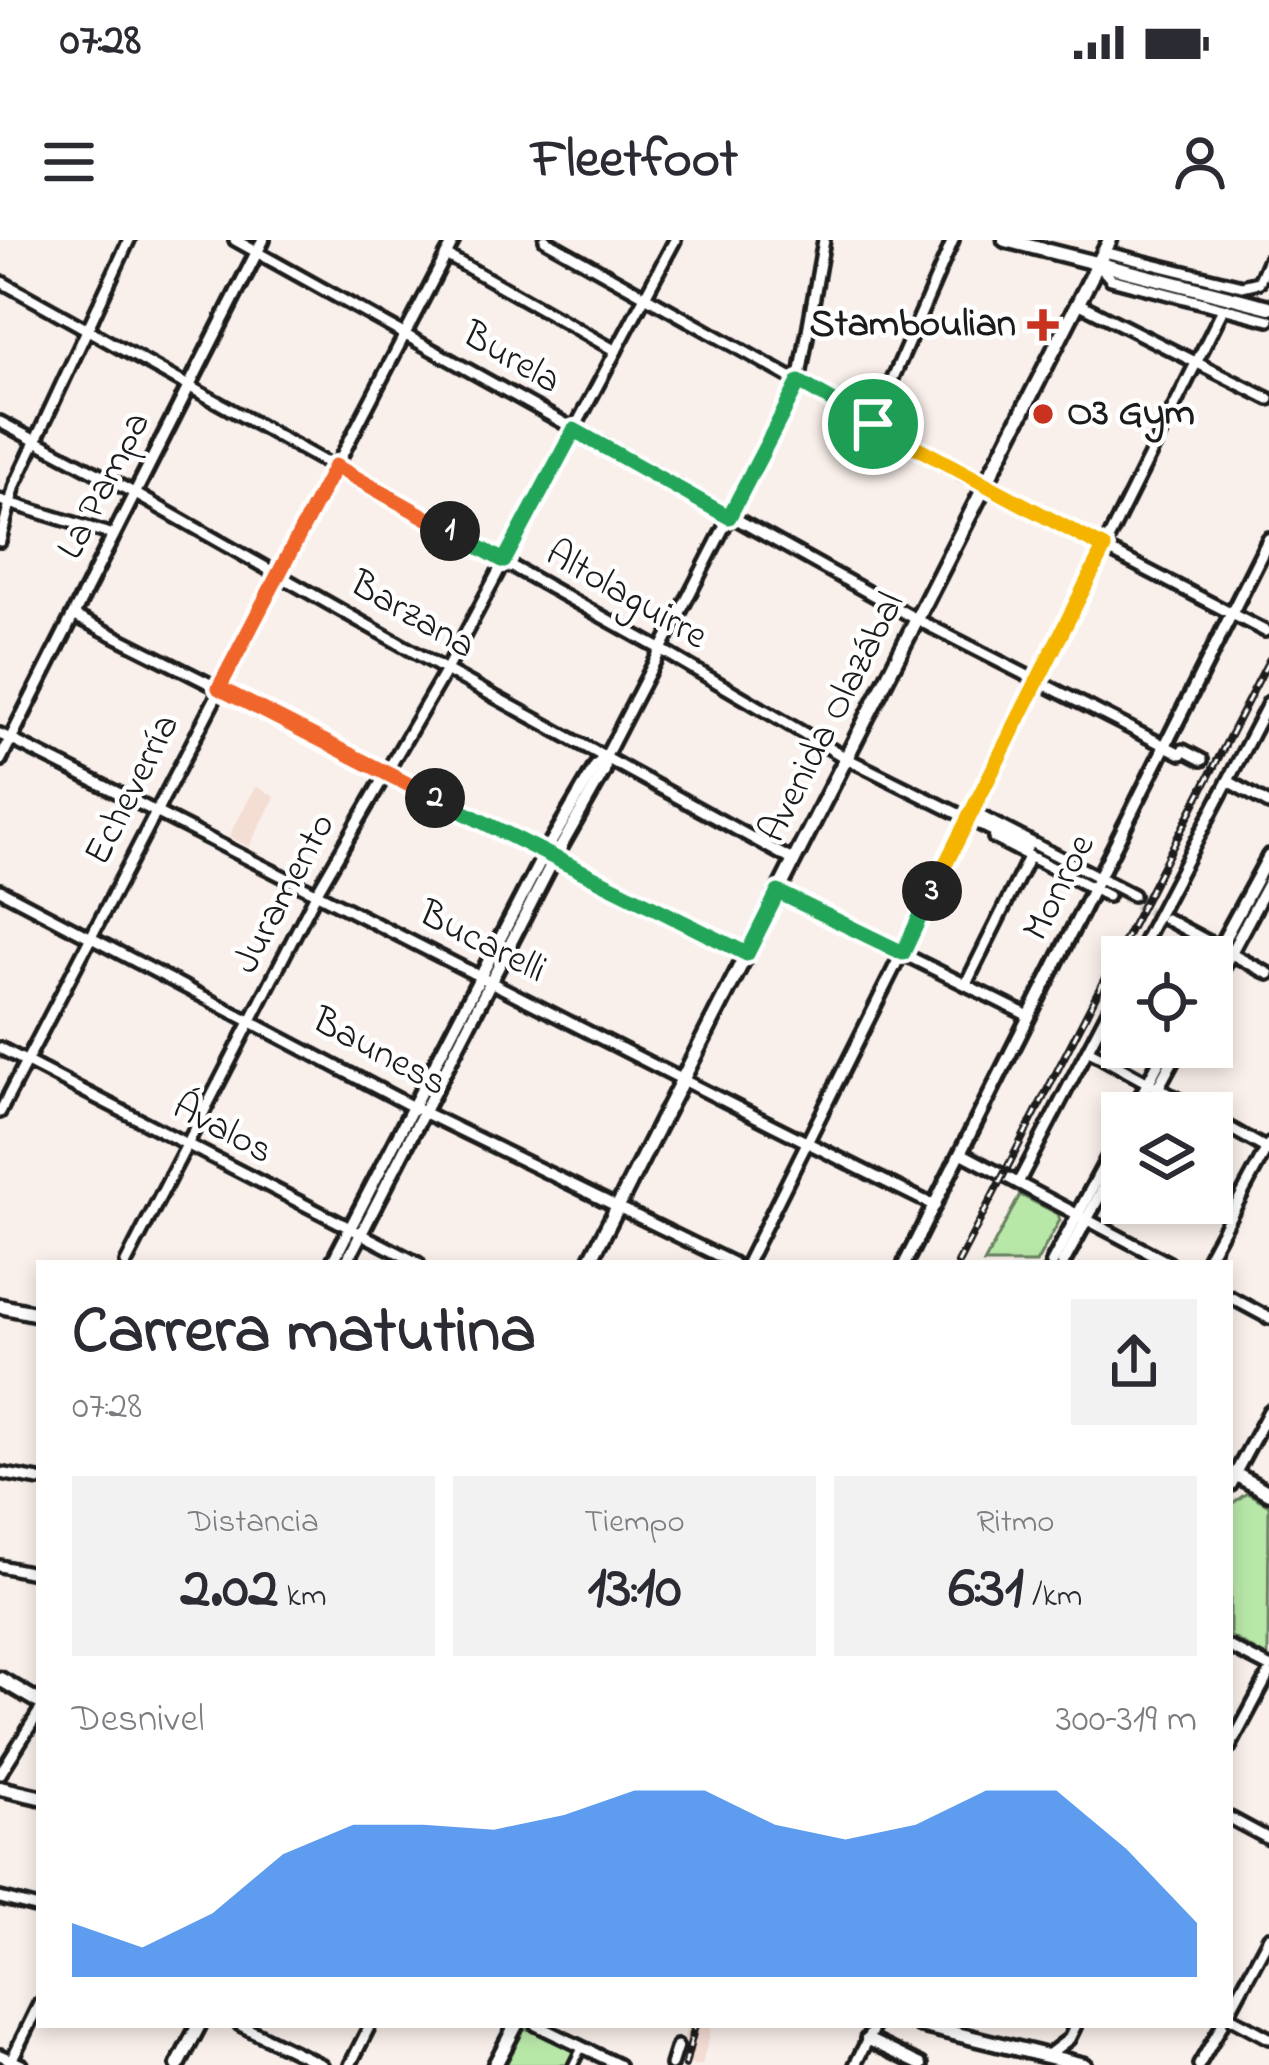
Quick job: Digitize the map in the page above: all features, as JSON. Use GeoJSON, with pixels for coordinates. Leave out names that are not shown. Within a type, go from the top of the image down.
{"type":"FeatureCollection","features":[{"type":"Feature","properties":{"kind":"main road"},"geometry":{"type":"LineString","coordinates":[[1005,240],[1104,252],[1269,307]]}},
{"type":"Feature","properties":{"kind":"main road","name":"Avenida Olazábal"},"geometry":{"type":"LineString","coordinates":[[591,1260],[1104,252]]}},
{"type":"Feature","properties":{"kind":"main road"},"geometry":{"type":"LineString","coordinates":[[0,1306],[36,1313]]}},
{"type":"Feature","properties":{"kind":"main road"},"geometry":{"type":"LineString","coordinates":[[1233,1476],[1269,1493]]}},
{"type":"Feature","properties":{"kind":"main road"},"geometry":{"type":"LineString","coordinates":[[0,1679],[36,1700]]}},
{"type":"Feature","properties":{"kind":"main road"},"geometry":{"type":"LineString","coordinates":[[0,1788],[36,1796]]}},
{"type":"Feature","properties":{"kind":"main road"},"geometry":{"type":"LineString","coordinates":[[178,2065],[197,2028]]}},
{"type":"Feature","properties":{"kind":"main road"},"geometry":{"type":"LineString","coordinates":[[495,2065],[514,2028]]}},
{"type":"Feature","properties":{"kind":"main road"},"geometry":{"type":"LineString","coordinates":[[939,2028],[1042,2060],[1084,2065]]}},
{"type":"Feature","properties":{"kind":"street"},"geometry":{"type":"LineString","coordinates":[[0,541],[4,501],[129,240]]}},
{"type":"Feature","properties":{"kind":"street","name":"Burela"},"geometry":{"type":"LineString","coordinates":[[235,240],[260,246],[574,430],[916,620],[1165,746],[1202,760]]}},
{"type":"Feature","properties":{"kind":"street","name":"Echeverría"},"geometry":{"type":"LineString","coordinates":[[0,1112],[454,240]]}},
{"type":"Feature","properties":{"kind":"street"},"geometry":{"type":"LineString","coordinates":[[545,240],[562,244],[645,296],[986,487],[1231,613],[1263,637],[1268,630]]}},
{"type":"Feature","properties":{"kind":"street","name":"Juramento"},"geometry":{"type":"LineString","coordinates":[[127,1260],[317,892],[446,670],[675,240]]}},
{"type":"Feature","properties":{"kind":"street"},"geometry":{"type":"LineString","coordinates":[[347,1260],[355,1233],[418,1109],[799,382],[824,240]]}},
{"type":"Feature","properties":{"kind":"street"},"geometry":{"type":"LineString","coordinates":[[873,424],[953,240]]}},
{"type":"Feature","properties":{"kind":"street","name":"La Pampa"},"geometry":{"type":"LineString","coordinates":[[0,760],[5,737],[73,616],[260,246]]}},
{"type":"Feature","properties":{"kind":"street"},"geometry":{"type":"LineString","coordinates":[[1259,282],[1242,286],[1104,252],[1111,279],[1269,320]]}},
{"type":"Feature","properties":{"kind":"street"},"geometry":{"type":"LineString","coordinates":[[446,255],[616,351]]}},
{"type":"Feature","properties":{"kind":"street"},"geometry":{"type":"LineString","coordinates":[[1259,282],[1269,259]]}},
{"type":"Feature","properties":{"kind":"street","name":"Altolaguirre"},"geometry":{"type":"LineString","coordinates":[[0,280],[846,758],[970,819],[977,829],[1133,895]]}},
{"type":"Feature","properties":{"kind":"street"},"geometry":{"type":"LineString","coordinates":[[1259,282],[1269,294]]}},
{"type":"Feature","properties":{"kind":"street"},"geometry":{"type":"LineString","coordinates":[[1078,303],[1269,399]]}},
{"type":"Feature","properties":{"kind":"street"},"geometry":{"type":"LineString","coordinates":[[748,1260],[1223,309]]}},
{"type":"Feature","properties":{"kind":"street","name":"Barzana"},"geometry":{"type":"LineString","coordinates":[[0,422],[794,861]]}},
{"type":"Feature","properties":{"kind":"street"},"geometry":{"type":"LineString","coordinates":[[4,501],[113,535]]}},
{"type":"Feature","properties":{"kind":"street","name":"Monroe"},"geometry":{"type":"LineString","coordinates":[[907,1260],[1269,539]]}},
{"type":"Feature","properties":{"kind":"street"},"geometry":{"type":"LineString","coordinates":[[73,616],[747,954]]}},
{"type":"Feature","properties":{"kind":"street"},"geometry":{"type":"LineString","coordinates":[[1149,936],[1269,702]]}},
{"type":"Feature","properties":{"kind":"street","name":"Bucarelli"},"geometry":{"type":"LineString","coordinates":[[5,737],[935,1206]]}},
{"type":"Feature","properties":{"kind":"street"},"geometry":{"type":"LineString","coordinates":[[1228,781],[1269,804]]}},
{"type":"Feature","properties":{"kind":"street","name":"Altolaguirre"},"geometry":{"type":"LineString","coordinates":[[970,819],[982,817],[1096,882],[1108,896]]}},
{"type":"Feature","properties":{"kind":"street"},"geometry":{"type":"LineString","coordinates":[[966,984],[1028,852]]}},
{"type":"Feature","properties":{"kind":"street"},"geometry":{"type":"LineString","coordinates":[[1229,936],[1269,856]]}},
{"type":"Feature","properties":{"kind":"street"},"geometry":{"type":"LineString","coordinates":[[1231,936],[1269,882]]}},
{"type":"Feature","properties":{"kind":"street","name":"Bauness"},"geometry":{"type":"LineString","coordinates":[[0,890],[418,1109],[727,1260]]}},
{"type":"Feature","properties":{"kind":"street"},"geometry":{"type":"LineString","coordinates":[[778,892],[1030,1016]]}},
{"type":"Feature","properties":{"kind":"street"},"geometry":{"type":"LineString","coordinates":[[1161,916],[1208,936]]}},
{"type":"Feature","properties":{"kind":"street"},"geometry":{"type":"LineString","coordinates":[[1233,955],[1269,974]]}},
{"type":"Feature","properties":{"kind":"street"},"geometry":{"type":"LineString","coordinates":[[1018,1183],[1101,1025]]}},
{"type":"Feature","properties":{"kind":"street","name":"Ávalos"},"geometry":{"type":"LineString","coordinates":[[0,1048],[412,1260]]}},
{"type":"Feature","properties":{"kind":"street"},"geometry":{"type":"LineString","coordinates":[[1088,1050],[1168,1092]]}},
{"type":"Feature","properties":{"kind":"street"},"geometry":{"type":"LineString","coordinates":[[1151,1092],[1160,1068]]}},
{"type":"Feature","properties":{"kind":"street"},"geometry":{"type":"LineString","coordinates":[[1148,1092],[1165,1068]]}},
{"type":"Feature","properties":{"kind":"street"},"geometry":{"type":"LineString","coordinates":[[1207,1260],[1268,1147],[1233,1129]]}},
{"type":"Feature","properties":{"kind":"street"},"geometry":{"type":"LineString","coordinates":[[961,1153],[1163,1260]]}},
{"type":"Feature","properties":{"kind":"street"},"geometry":{"type":"LineString","coordinates":[[1065,1260],[1101,1176]]}},
{"type":"Feature","properties":{"kind":"street"},"geometry":{"type":"LineString","coordinates":[[1054,1260],[1101,1187]]}},
{"type":"Feature","properties":{"kind":"street"},"geometry":{"type":"LineString","coordinates":[[334,1260],[355,1233]]}},
{"type":"Feature","properties":{"kind":"street"},"geometry":{"type":"LineString","coordinates":[[1233,1299],[1269,1318]]}},
{"type":"Feature","properties":{"kind":"street"},"geometry":{"type":"LineString","coordinates":[[1233,1474],[1269,1411]]}},
{"type":"Feature","properties":{"kind":"street"},"geometry":{"type":"LineString","coordinates":[[0,1473],[36,1479]]}},
{"type":"Feature","properties":{"kind":"street"},"geometry":{"type":"LineString","coordinates":[[0,1566],[36,1573]]}},
{"type":"Feature","properties":{"kind":"street"},"geometry":{"type":"LineString","coordinates":[[1233,1649],[1269,1670],[1233,1741]]}},
{"type":"Feature","properties":{"kind":"street"},"geometry":{"type":"LineString","coordinates":[[0,1774],[36,1717]]}},
{"type":"Feature","properties":{"kind":"street"},"geometry":{"type":"LineString","coordinates":[[1233,1819],[1269,1839]]}},
{"type":"Feature","properties":{"kind":"street"},"geometry":{"type":"LineString","coordinates":[[0,1898],[36,1907]]}},
{"type":"Feature","properties":{"kind":"street"},"geometry":{"type":"LineString","coordinates":[[1233,2007],[1269,1937]]}},
{"type":"Feature","properties":{"kind":"street"},"geometry":{"type":"LineString","coordinates":[[0,2055],[14,2063],[36,2011]]}},
{"type":"Feature","properties":{"kind":"street"},"geometry":{"type":"LineString","coordinates":[[1233,2015],[1269,2038]]}},
{"type":"Feature","properties":{"kind":"street"},"geometry":{"type":"LineString","coordinates":[[247,2028],[322,2065]]}},
{"type":"Feature","properties":{"kind":"street"},"geometry":{"type":"LineString","coordinates":[[350,2065],[368,2028]]}},
{"type":"Feature","properties":{"kind":"street"},"geometry":{"type":"LineString","coordinates":[[542,2028],[619,2065]]}},
{"type":"Feature","properties":{"kind":"street"},"geometry":{"type":"LineString","coordinates":[[855,2065],[873,2028]]}},
{"type":"Feature","properties":{"kind":"street"},"geometry":{"type":"LineString","coordinates":[[1042,2060],[1069,2039],[1074,2028]]}},
{"type":"Feature","properties":{"kind":"street"},"geometry":{"type":"LineString","coordinates":[[1199,2065],[1220,2028]]}},
{"type":"Feature","properties":{"kind":"street"},"geometry":{"type":"LineString","coordinates":[[867,2039],[921,2065]]}},
{"type":"Feature","properties":{"kind":"street"},"geometry":{"type":"LineString","coordinates":[[671,2065],[676,2046]]}},
{"type":"Feature","properties":{"kind":"street"},"geometry":{"type":"LineString","coordinates":[[573,2065],[581,2047]]}},
{"type":"Feature","properties":{"kind":"shaded area"},"geometry":{"type":"Polygon","coordinates":[[[256,786],[275,797],[249,847],[229,836],[256,786]]]}},
{"type":"Feature","properties":{"kind":"shaded area"},"geometry":{"type":"Polygon","coordinates":[[[686,2028],[711,2028],[702,2065],[677,2065],[686,2028]]]}},
{"type":"Feature","properties":{"kind":"green space"},"geometry":{"type":"Polygon","coordinates":[[[1020,1195],[1058,1214],[1060,1220],[1038,1260],[986,1260],[1020,1195]]]}},
{"type":"Feature","properties":{"kind":"green space"},"geometry":{"type":"Polygon","coordinates":[[[1247,1493],[1269,1505],[1268,1658],[1233,1638],[1233,1503],[1247,1493]]]}},
{"type":"Feature","properties":{"kind":"green space"},"geometry":{"type":"Polygon","coordinates":[[[532,2029],[577,2051],[570,2065],[506,2065],[524,2030],[532,2029]]]}},
{"type":"Feature","properties":{"kind":"tunnel"},"geometry":{"type":"LineString","coordinates":[[1027,848],[1161,917]]}},
{"type":"Feature","properties":{"kind":"railway"},"geometry":{"type":"LineString","coordinates":[[960,1260],[1269,660]]}},
{"type":"Feature","properties":{"kind":"railway"},"geometry":{"type":"LineString","coordinates":[[685,2065],[694,2028]]}},
{"type":"Feature","properties":{"kind":"place","name":"Stamboulian"},"geometry":{"type":"Point","coordinates":[1043,325]}},
{"type":"Feature","properties":{"kind":"place","name":"O3 Gym"},"geometry":{"type":"Point","coordinates":[1043,414]}},
{"type":"Feature","properties":{"kind":"route"},"geometry":{"type":"LineString","coordinates":[[799,382],[873,424],[1104,548],[903,953],[778,892],[747,954],[219,688],[335,466],[504,561],[574,430],[729,517],[799,382]]}}]}
